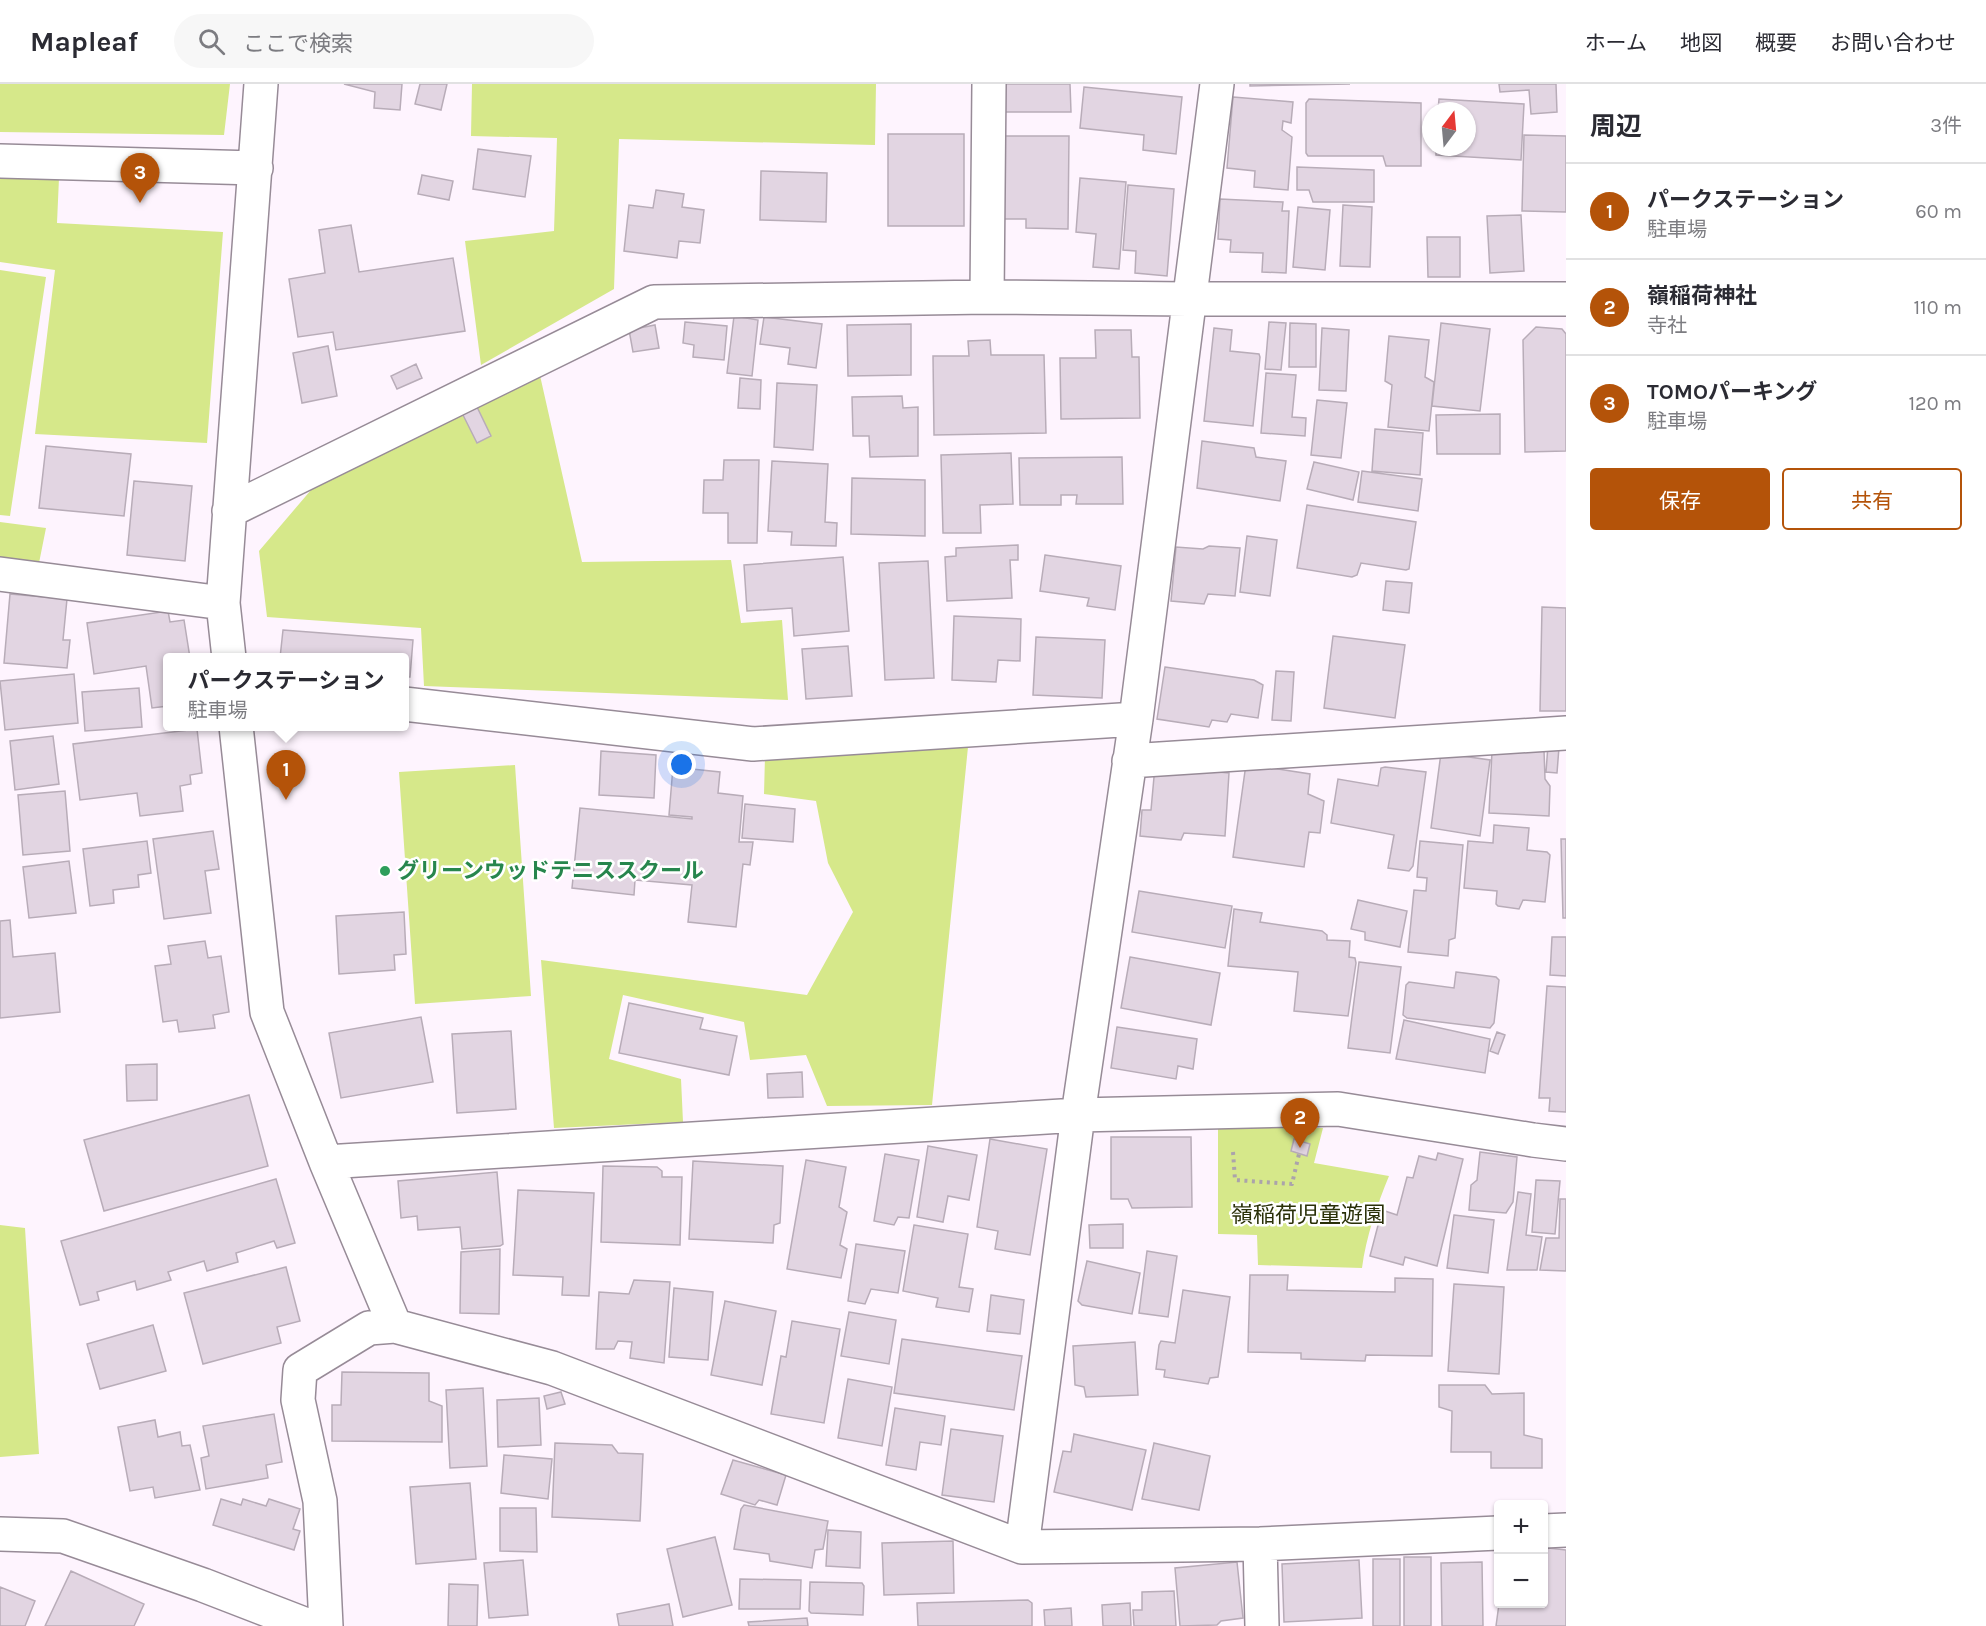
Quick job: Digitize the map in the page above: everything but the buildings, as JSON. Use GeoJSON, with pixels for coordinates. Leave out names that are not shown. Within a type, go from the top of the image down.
{"type":"FeatureCollection","features":[{"type":"Feature","properties":{"kind":"street"},"geometry":{"type":"LineString","coordinates":[[229,653],[223,603],[261,84]]}},
{"type":"Feature","properties":{"kind":"street"},"geometry":{"type":"LineString","coordinates":[[987,297],[989,84]]}},
{"type":"Feature","properties":{"kind":"street"},"geometry":{"type":"LineString","coordinates":[[1022,1547],[1078,1115],[1136,719],[1217,84]]}},
{"type":"Feature","properties":{"kind":"street"},"geometry":{"type":"LineString","coordinates":[[0,161],[256,168]]}},
{"type":"Feature","properties":{"kind":"street"},"geometry":{"type":"LineString","coordinates":[[229,511],[654,302],[987,297],[1566,299]]}},
{"type":"Feature","properties":{"kind":"street"},"geometry":{"type":"LineString","coordinates":[[0,574],[223,603]]}},
{"type":"Feature","properties":{"kind":"street"},"geometry":{"type":"LineString","coordinates":[[409,704],[753,744],[1136,719]]}},
{"type":"Feature","properties":{"kind":"street"},"geometry":{"type":"LineString","coordinates":[[237,731],[267,1012],[326,1162],[395,1326]]}},
{"type":"Feature","properties":{"kind":"street"},"geometry":{"type":"LineString","coordinates":[[1129,761],[1566,734]]}},
{"type":"Feature","properties":{"kind":"street"},"geometry":{"type":"LineString","coordinates":[[326,1162],[1078,1115],[1338,1108],[1566,1144]]}},
{"type":"Feature","properties":{"kind":"street"},"geometry":{"type":"LineString","coordinates":[[326,1626],[320,1501],[298,1400],[300,1370],[369,1328],[395,1326],[552,1368],[1022,1547],[1260,1544],[1494,1533]]}},
{"type":"Feature","properties":{"kind":"street"},"geometry":{"type":"LineString","coordinates":[[1548,1531],[1566,1530]]}},
{"type":"Feature","properties":{"kind":"street"},"geometry":{"type":"LineString","coordinates":[[0,1534],[63,1536],[309,1626]]}},
{"type":"Feature","properties":{"kind":"street"},"geometry":{"type":"LineString","coordinates":[[1260,1544],[1262,1626]]}},
{"type":"Feature","properties":{"kind":"path"},"geometry":{"type":"LineString","coordinates":[[1233,1151],[1235,1180],[1292,1184],[1299,1154]]}},
{"type":"Feature","properties":{"kind":"green space"},"geometry":{"type":"Polygon","coordinates":[[[0,84],[230,84],[224,135],[0,132],[0,84]]]}},
{"type":"Feature","properties":{"kind":"green space"},"geometry":{"type":"Polygon","coordinates":[[[472,84],[876,84],[875,145],[619,139],[614,289],[481,365],[465,241],[554,231],[557,138],[471,136],[472,84]]]}},
{"type":"Feature","properties":{"kind":"green space"},"geometry":{"type":"Polygon","coordinates":[[[0,178],[59,178],[57,223],[223,232],[207,443],[35,434],[55,270],[0,262],[0,178]]]}},
{"type":"Feature","properties":{"kind":"green space"},"geometry":{"type":"Polygon","coordinates":[[[0,270],[46,277],[10,516],[0,515],[0,270]]]}},
{"type":"Feature","properties":{"kind":"green space"},"geometry":{"type":"Polygon","coordinates":[[[539,371],[582,562],[731,560],[741,623],[782,620],[788,700],[424,686],[421,628],[267,617],[259,551],[311,490],[539,371]]]}},
{"type":"Feature","properties":{"kind":"green space"},"geometry":{"type":"Polygon","coordinates":[[[0,522],[46,528],[39,563],[0,559],[0,522]]]}},
{"type":"Feature","properties":{"kind":"green space"},"geometry":{"type":"Polygon","coordinates":[[[968,747],[932,1105],[827,1106],[806,1055],[750,1060],[744,1022],[623,995],[609,1059],[681,1079],[683,1122],[554,1128],[541,960],[807,995],[853,912],[828,863],[816,801],[764,794],[765,756],[968,747]]]}},
{"type":"Feature","properties":{"kind":"green space"},"geometry":{"type":"Polygon","coordinates":[[[515,765],[531,996],[415,1004],[399,772],[515,765]]]}},
{"type":"Feature","properties":{"kind":"green space","name":"嶺稲荷児童遊園"},"geometry":{"type":"Polygon","coordinates":[[[1218,1127],[1323,1128],[1314,1163],[1389,1176],[1372,1221],[1362,1268],[1258,1265],[1257,1235],[1218,1234],[1218,1127]]]}},
{"type":"Feature","properties":{"kind":"green space"},"geometry":{"type":"Polygon","coordinates":[[[0,1225],[25,1228],[39,1454],[0,1457],[0,1225]]]}},
{"type":"Feature","properties":{"kind":"place","name":"TOMOパーキング"},"geometry":{"type":"Point","coordinates":[140,203]}},
{"type":"Feature","properties":{"kind":"place","name":"パークステーション"},"geometry":{"type":"Point","coordinates":[286,800]}},
{"type":"Feature","properties":{"kind":"place","name":"グリーンウッドテニススクール"},"geometry":{"type":"Point","coordinates":[385,871]}},
{"type":"Feature","properties":{"kind":"place","name":"嶺稲荷神社"},"geometry":{"type":"Point","coordinates":[1300,1148]}}]}
